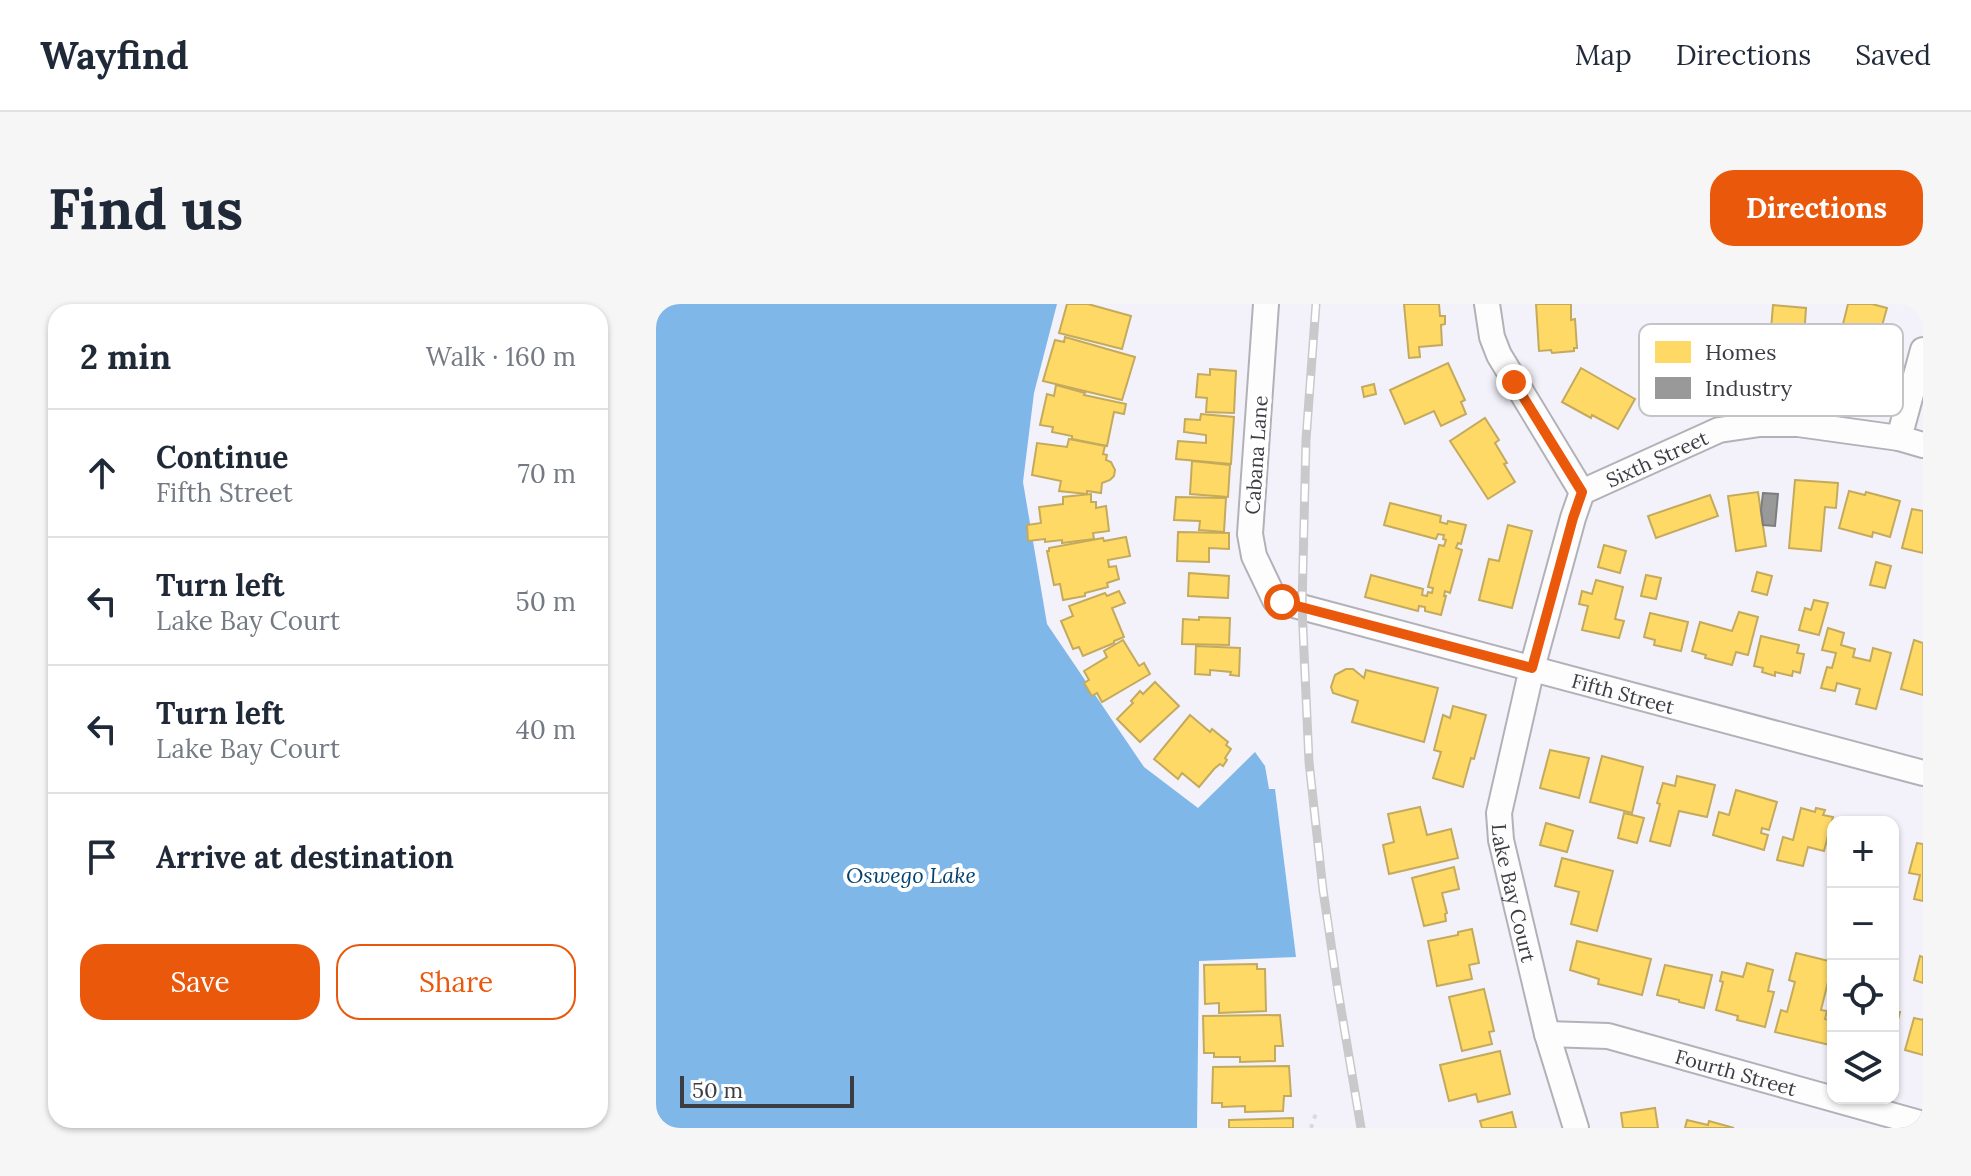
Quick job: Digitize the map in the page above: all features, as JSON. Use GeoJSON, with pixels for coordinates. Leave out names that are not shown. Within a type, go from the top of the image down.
{"type":"FeatureCollection","features":[{"type":"Feature","properties":{"kind":"street","name":"Cabana Lane"},"geometry":{"type":"LineString","coordinates":[[1266,304],[1250,534],[1254,556],[1275,600]]}},
{"type":"Feature","properties":{"kind":"street"},"geometry":{"type":"LineString","coordinates":[[1487,304],[1492,337],[1499,355],[1582,492]]}},
{"type":"Feature","properties":{"kind":"street"},"geometry":{"type":"LineString","coordinates":[[1899,438],[1923,350]]}},
{"type":"Feature","properties":{"kind":"street","name":"Sixth Street"},"geometry":{"type":"LineString","coordinates":[[1582,492],[1719,430],[1760,424],[1798,424],[1899,438],[1923,445]]}},
{"type":"Feature","properties":{"kind":"street","name":"Lake Bay Court"},"geometry":{"type":"LineString","coordinates":[[1576,1128],[1547,1034],[1501,840],[1499,813],[1532,668],[1582,492]]}},
{"type":"Feature","properties":{"kind":"street","name":"Fifth Street"},"geometry":{"type":"LineString","coordinates":[[1275,600],[1923,773]]}},
{"type":"Feature","properties":{"kind":"street","name":"Fourth Street"},"geometry":{"type":"LineString","coordinates":[[1547,1034],[1608,1036],[1923,1124]]}},
{"type":"Feature","properties":{"kind":"path"},"geometry":{"type":"LineString","coordinates":[[1311,1128],[1317,1110]]}},
{"type":"Feature","properties":{"kind":"water","name":"Oswego Lake"},"geometry":{"type":"Polygon","coordinates":[[[656,304],[1057,304],[1034,393],[1023,482],[1047,624],[1144,767],[1198,808],[1255,752],[1265,766],[1269,789],[1275,789],[1296,957],[1199,961],[1197,1128],[656,1128],[656,304]]]}},
{"type":"Feature","properties":{"kind":"building: Homes"},"geometry":{"type":"Polygon","coordinates":[[[1067,304],[1088,304],[1131,316],[1122,349],[1059,333],[1067,304]]]}},
{"type":"Feature","properties":{"kind":"building: Homes"},"geometry":{"type":"Polygon","coordinates":[[[1404,304],[1439,304],[1440,316],[1445,316],[1445,324],[1441,325],[1442,345],[1419,347],[1420,357],[1409,358],[1404,304]]]}},
{"type":"Feature","properties":{"kind":"building: Homes"},"geometry":{"type":"Polygon","coordinates":[[[1536,304],[1571,304],[1577,348],[1574,351],[1539,351],[1536,304]]]}},
{"type":"Feature","properties":{"kind":"building: Homes"},"geometry":{"type":"Polygon","coordinates":[[[1848,304],[1872,304],[1887,308],[1882,324],[1843,324],[1848,304]]]}},
{"type":"Feature","properties":{"kind":"building: Homes"},"geometry":{"type":"Polygon","coordinates":[[[1773,305],[1806,308],[1805,324],[1771,324],[1773,305]]]}},
{"type":"Feature","properties":{"kind":"building: Homes"},"geometry":{"type":"Polygon","coordinates":[[[1065,337],[1135,357],[1122,400],[1043,381],[1055,340],[1064,342],[1065,337]]]}},
{"type":"Feature","properties":{"kind":"building: Homes"},"geometry":{"type":"Polygon","coordinates":[[[1448,363],[1465,400],[1461,402],[1466,414],[1441,426],[1434,411],[1405,424],[1390,390],[1448,363]]]}},
{"type":"Feature","properties":{"kind":"building: Homes"},"geometry":{"type":"Polygon","coordinates":[[[1581,368],[1635,399],[1618,429],[1562,402],[1581,368]]]}},
{"type":"Feature","properties":{"kind":"building: Homes"},"geometry":{"type":"Polygon","coordinates":[[[1210,369],[1236,371],[1234,413],[1206,412],[1207,398],[1196,397],[1198,374],[1210,375],[1210,369]]]}},
{"type":"Feature","properties":{"kind":"building: Homes"},"geometry":{"type":"Polygon","coordinates":[[[1374,384],[1376,394],[1364,397],[1362,387],[1374,384]]]}},
{"type":"Feature","properties":{"kind":"building: Homes"},"geometry":{"type":"Polygon","coordinates":[[[1056,385],[1126,404],[1124,414],[1114,412],[1107,446],[1072,439],[1072,436],[1052,432],[1053,427],[1040,425],[1047,394],[1054,396],[1056,385]]]}},
{"type":"Feature","properties":{"kind":"building: Homes"},"geometry":{"type":"Polygon","coordinates":[[[1201,414],[1234,417],[1231,464],[1176,459],[1178,441],[1206,443],[1206,435],[1184,432],[1185,419],[1200,420],[1201,414]]]}},
{"type":"Feature","properties":{"kind":"building: Homes"},"geometry":{"type":"Polygon","coordinates":[[[1485,418],[1499,440],[1495,443],[1515,482],[1488,499],[1450,441],[1485,418]]]}},
{"type":"Feature","properties":{"kind":"building: Homes"},"geometry":{"type":"Polygon","coordinates":[[[1069,439],[1105,446],[1103,454],[1107,455],[1106,460],[1115,470],[1110,480],[1102,483],[1101,493],[1059,491],[1061,481],[1032,475],[1037,443],[1067,447],[1069,439]]]}},
{"type":"Feature","properties":{"kind":"building: Homes"},"geometry":{"type":"Polygon","coordinates":[[[1192,461],[1230,465],[1228,497],[1190,494],[1192,461]]]}},
{"type":"Feature","properties":{"kind":"building: Homes"},"geometry":{"type":"Polygon","coordinates":[[[1795,480],[1838,483],[1836,508],[1825,507],[1821,551],[1789,548],[1795,480]]]}},
{"type":"Feature","properties":{"kind":"building: Homes"},"geometry":{"type":"Polygon","coordinates":[[[1849,491],[1900,501],[1890,537],[1873,532],[1872,537],[1839,528],[1849,491]]]}},
{"type":"Feature","properties":{"kind":"building: Homes"},"geometry":{"type":"Polygon","coordinates":[[[1758,492],[1766,546],[1736,551],[1728,496],[1758,492]]]}},
{"type":"Feature","properties":{"kind":"building: Homes"},"geometry":{"type":"Polygon","coordinates":[[[1091,494],[1091,502],[1096,502],[1096,508],[1106,506],[1109,531],[1093,533],[1094,539],[1062,543],[1062,540],[1045,542],[1045,539],[1028,541],[1027,525],[1041,523],[1039,507],[1063,504],[1063,497],[1091,494]]]}},
{"type":"Feature","properties":{"kind":"building: Homes"},"geometry":{"type":"Polygon","coordinates":[[[1710,495],[1718,516],[1656,538],[1648,516],[1710,495]]]}},
{"type":"Feature","properties":{"kind":"building: Homes"},"geometry":{"type":"Polygon","coordinates":[[[1176,497],[1226,498],[1224,532],[1199,530],[1200,521],[1174,520],[1176,497]]]}},
{"type":"Feature","properties":{"kind":"building: Homes"},"geometry":{"type":"Polygon","coordinates":[[[1390,503],[1441,516],[1440,522],[1466,525],[1461,544],[1458,543],[1456,548],[1462,550],[1450,593],[1445,591],[1441,615],[1425,611],[1425,607],[1419,606],[1418,611],[1365,597],[1371,575],[1423,589],[1422,595],[1432,593],[1433,588],[1428,587],[1439,545],[1444,546],[1446,540],[1443,539],[1444,535],[1438,534],[1436,539],[1384,525],[1390,503]]]}},
{"type":"Feature","properties":{"kind":"building: Homes"},"geometry":{"type":"Polygon","coordinates":[[[1912,509],[1923,511],[1923,553],[1902,548],[1912,509]]]}},
{"type":"Feature","properties":{"kind":"building: Homes"},"geometry":{"type":"Polygon","coordinates":[[[1508,525],[1532,531],[1512,608],[1479,600],[1489,559],[1499,561],[1508,525]]]}},
{"type":"Feature","properties":{"kind":"building: Homes"},"geometry":{"type":"Polygon","coordinates":[[[1178,532],[1229,533],[1229,549],[1209,548],[1209,562],[1177,561],[1178,532]]]}},
{"type":"Feature","properties":{"kind":"building: Homes"},"geometry":{"type":"Polygon","coordinates":[[[1126,537],[1130,556],[1108,560],[1109,567],[1116,566],[1119,579],[1107,583],[1108,587],[1085,593],[1085,596],[1063,600],[1060,584],[1054,585],[1049,548],[1126,537]]]}},
{"type":"Feature","properties":{"kind":"building: Homes"},"geometry":{"type":"Polygon","coordinates":[[[1604,545],[1626,551],[1620,573],[1598,567],[1604,545]]]}},
{"type":"Feature","properties":{"kind":"building: Homes"},"geometry":{"type":"Polygon","coordinates":[[[1876,562],[1891,566],[1885,588],[1870,585],[1876,562]]]}},
{"type":"Feature","properties":{"kind":"building: Homes"},"geometry":{"type":"Polygon","coordinates":[[[1757,572],[1772,576],[1767,595],[1752,591],[1757,572]]]}},
{"type":"Feature","properties":{"kind":"building: Homes"},"geometry":{"type":"Polygon","coordinates":[[[1189,573],[1229,576],[1228,598],[1188,596],[1189,573]]]}},
{"type":"Feature","properties":{"kind":"building: Homes"},"geometry":{"type":"Polygon","coordinates":[[[1646,575],[1661,578],[1656,599],[1641,596],[1646,575]]]}},
{"type":"Feature","properties":{"kind":"building: Homes"},"geometry":{"type":"Polygon","coordinates":[[[1596,580],[1623,587],[1615,619],[1624,621],[1619,638],[1582,630],[1588,606],[1579,604],[1582,591],[1592,594],[1596,580]]]}},
{"type":"Feature","properties":{"kind":"building: Homes"},"geometry":{"type":"Polygon","coordinates":[[[1119,591],[1125,603],[1112,608],[1124,637],[1083,656],[1079,647],[1073,649],[1061,621],[1073,616],[1069,606],[1119,591]]]}},
{"type":"Feature","properties":{"kind":"building: Homes"},"geometry":{"type":"Polygon","coordinates":[[[1814,600],[1828,603],[1819,635],[1799,630],[1805,608],[1811,610],[1814,600]]]}},
{"type":"Feature","properties":{"kind":"building: Homes"},"geometry":{"type":"Polygon","coordinates":[[[1739,612],[1758,617],[1748,655],[1736,652],[1732,665],[1692,651],[1700,622],[1732,631],[1739,612]]]}},
{"type":"Feature","properties":{"kind":"building: Homes"},"geometry":{"type":"Polygon","coordinates":[[[1650,613],[1688,622],[1681,651],[1654,645],[1655,640],[1644,637],[1650,613]]]}},
{"type":"Feature","properties":{"kind":"building: Homes"},"geometry":{"type":"Polygon","coordinates":[[[1199,617],[1230,618],[1229,645],[1182,644],[1183,619],[1199,620],[1199,617]]]}},
{"type":"Feature","properties":{"kind":"building: Homes"},"geometry":{"type":"Polygon","coordinates":[[[1828,628],[1844,633],[1841,645],[1855,649],[1853,657],[1870,661],[1873,648],[1891,653],[1876,709],[1856,704],[1860,689],[1837,683],[1835,691],[1821,688],[1827,667],[1832,668],[1836,653],[1822,650],[1828,628]]]}},
{"type":"Feature","properties":{"kind":"building: Homes"},"geometry":{"type":"Polygon","coordinates":[[[1761,636],[1799,645],[1797,653],[1804,654],[1800,673],[1793,671],[1792,676],[1775,672],[1775,676],[1754,666],[1761,636]]]}},
{"type":"Feature","properties":{"kind":"building: Homes"},"geometry":{"type":"Polygon","coordinates":[[[1123,640],[1139,666],[1144,663],[1150,674],[1102,702],[1097,693],[1092,696],[1084,683],[1089,680],[1084,671],[1107,657],[1104,651],[1123,640]]]}},
{"type":"Feature","properties":{"kind":"building: Homes"},"geometry":{"type":"Polygon","coordinates":[[[1914,640],[1923,643],[1923,695],[1901,689],[1914,640]]]}},
{"type":"Feature","properties":{"kind":"building: Homes"},"geometry":{"type":"Polygon","coordinates":[[[1196,646],[1240,648],[1239,676],[1210,670],[1210,675],[1195,674],[1196,646]]]}},
{"type":"Feature","properties":{"kind":"building: Homes"},"geometry":{"type":"Polygon","coordinates":[[[1353,669],[1364,678],[1366,670],[1438,688],[1424,742],[1352,722],[1358,701],[1333,693],[1331,687],[1335,675],[1353,669]]]}},
{"type":"Feature","properties":{"kind":"building: Homes"},"geometry":{"type":"Polygon","coordinates":[[[1155,682],[1179,706],[1140,742],[1117,719],[1140,691],[1143,694],[1155,682]]]}},
{"type":"Feature","properties":{"kind":"building: Homes"},"geometry":{"type":"Polygon","coordinates":[[[1453,706],[1486,715],[1463,787],[1433,778],[1441,752],[1434,750],[1443,715],[1450,718],[1453,706]]]}},
{"type":"Feature","properties":{"kind":"building: Homes"},"geometry":{"type":"Polygon","coordinates":[[[1190,715],[1228,742],[1226,745],[1231,749],[1223,766],[1220,764],[1214,769],[1199,787],[1182,773],[1178,779],[1154,759],[1190,715]]]}},
{"type":"Feature","properties":{"kind":"building: Homes"},"geometry":{"type":"Polygon","coordinates":[[[1550,750],[1589,758],[1579,798],[1540,788],[1550,750]]]}},
{"type":"Feature","properties":{"kind":"building: Homes"},"geometry":{"type":"Polygon","coordinates":[[[1602,756],[1643,767],[1632,813],[1590,802],[1602,756]]]}},
{"type":"Feature","properties":{"kind":"building: Homes"},"geometry":{"type":"Polygon","coordinates":[[[1677,776],[1715,785],[1707,817],[1679,811],[1670,846],[1650,841],[1663,783],[1675,786],[1677,776]]]}},
{"type":"Feature","properties":{"kind":"building: Homes"},"geometry":{"type":"Polygon","coordinates":[[[1736,790],[1777,802],[1769,830],[1762,828],[1761,833],[1768,835],[1764,850],[1713,835],[1719,812],[1729,815],[1736,790]]]}},
{"type":"Feature","properties":{"kind":"building: Homes"},"geometry":{"type":"Polygon","coordinates":[[[1420,807],[1427,835],[1451,829],[1458,858],[1389,874],[1383,845],[1394,842],[1388,814],[1420,807]]]}},
{"type":"Feature","properties":{"kind":"building: Homes"},"geometry":{"type":"Polygon","coordinates":[[[1801,808],[1815,812],[1816,808],[1825,810],[1823,815],[1828,816],[1824,851],[1808,847],[1803,866],[1777,860],[1783,837],[1793,840],[1801,808]]]}},
{"type":"Feature","properties":{"kind":"building: Homes"},"geometry":{"type":"Polygon","coordinates":[[[1624,813],[1644,818],[1637,843],[1618,838],[1624,813]]]}},
{"type":"Feature","properties":{"kind":"building: Homes"},"geometry":{"type":"Polygon","coordinates":[[[1546,823],[1573,831],[1567,852],[1540,845],[1546,823]]]}},
{"type":"Feature","properties":{"kind":"building: Homes"},"geometry":{"type":"Polygon","coordinates":[[[1917,843],[1923,844],[1923,901],[1914,899],[1920,875],[1909,873],[1917,843]]]}},
{"type":"Feature","properties":{"kind":"building: Homes"},"geometry":{"type":"Polygon","coordinates":[[[1562,858],[1613,871],[1597,931],[1571,924],[1579,892],[1555,886],[1562,858]]]}},
{"type":"Feature","properties":{"kind":"building: Homes"},"geometry":{"type":"Polygon","coordinates":[[[1454,867],[1459,889],[1442,893],[1446,921],[1424,926],[1412,878],[1454,867]]]}},
{"type":"Feature","properties":{"kind":"building: Homes"},"geometry":{"type":"Polygon","coordinates":[[[1472,929],[1479,963],[1469,965],[1472,979],[1437,986],[1428,941],[1472,929]]]}},
{"type":"Feature","properties":{"kind":"building: Homes"},"geometry":{"type":"Polygon","coordinates":[[[1577,941],[1651,959],[1642,995],[1598,984],[1599,979],[1570,970],[1577,941]]]}},
{"type":"Feature","properties":{"kind":"building: Homes"},"geometry":{"type":"Polygon","coordinates":[[[1796,953],[1827,961],[1827,986],[1821,1010],[1827,1011],[1827,1044],[1775,1032],[1781,1010],[1787,1012],[1795,982],[1789,980],[1796,953]]]}},
{"type":"Feature","properties":{"kind":"building: Homes"},"geometry":{"type":"Polygon","coordinates":[[[1920,956],[1923,957],[1923,983],[1914,980],[1920,956]]]}},
{"type":"Feature","properties":{"kind":"building: Homes"},"geometry":{"type":"Polygon","coordinates":[[[1747,963],[1773,970],[1768,991],[1774,992],[1765,1027],[1737,1020],[1738,1016],[1716,1010],[1723,982],[1720,981],[1722,972],[1743,977],[1747,963]]]}},
{"type":"Feature","properties":{"kind":"building: Homes"},"geometry":{"type":"Polygon","coordinates":[[[1257,964],[1257,969],[1265,969],[1266,1011],[1219,1013],[1219,1003],[1205,1004],[1204,965],[1257,964]]]}},
{"type":"Feature","properties":{"kind":"building: Homes"},"geometry":{"type":"Polygon","coordinates":[[[1665,965],[1712,975],[1704,1008],[1657,995],[1665,965]]]}},
{"type":"Feature","properties":{"kind":"building: Homes"},"geometry":{"type":"Polygon","coordinates":[[[1484,989],[1494,1031],[1489,1032],[1492,1044],[1462,1051],[1449,997],[1484,989]]]}},
{"type":"Feature","properties":{"kind":"building: Homes"},"geometry":{"type":"Polygon","coordinates":[[[1280,1015],[1283,1046],[1275,1046],[1275,1061],[1240,1062],[1240,1057],[1214,1057],[1214,1053],[1204,1053],[1203,1016],[1280,1015]]]}},
{"type":"Feature","properties":{"kind":"building: Homes"},"geometry":{"type":"Polygon","coordinates":[[[1914,1018],[1923,1020],[1923,1055],[1905,1050],[1914,1018]]]}},
{"type":"Feature","properties":{"kind":"building: Homes"},"geometry":{"type":"Polygon","coordinates":[[[1500,1051],[1510,1094],[1478,1102],[1476,1094],[1449,1101],[1440,1065],[1500,1051]]]}},
{"type":"Feature","properties":{"kind":"building: Homes"},"geometry":{"type":"Polygon","coordinates":[[[1289,1066],[1291,1096],[1284,1096],[1283,1111],[1245,1112],[1245,1106],[1222,1107],[1222,1103],[1212,1103],[1213,1067],[1289,1066]]]}},
{"type":"Feature","properties":{"kind":"building: Homes"},"geometry":{"type":"Polygon","coordinates":[[[1655,1108],[1658,1128],[1623,1128],[1621,1113],[1655,1108]]]}},
{"type":"Feature","properties":{"kind":"building: Homes"},"geometry":{"type":"Polygon","coordinates":[[[1512,1112],[1516,1128],[1482,1128],[1480,1121],[1512,1112]]]}},
{"type":"Feature","properties":{"kind":"building: Homes"},"geometry":{"type":"Polygon","coordinates":[[[1293,1118],[1293,1128],[1229,1128],[1229,1120],[1293,1118]]]}},
{"type":"Feature","properties":{"kind":"building: Homes"},"geometry":{"type":"Polygon","coordinates":[[[1687,1120],[1708,1125],[1709,1121],[1734,1128],[1685,1128],[1687,1120]]]}},
{"type":"Feature","properties":{"kind":"building: Industry"},"geometry":{"type":"Polygon","coordinates":[[[1763,493],[1778,494],[1775,526],[1763,525],[1763,493]]]}},
{"type":"Feature","properties":{"kind":"railway"},"geometry":{"type":"LineString","coordinates":[[1316,304],[1306,440],[1302,607],[1309,762],[1323,890],[1361,1128]]}},
{"type":"Feature","properties":{"kind":"route"},"geometry":{"type":"LineString","coordinates":[[1282,602],[1532,668],[1582,492],[1514,382]]}}]}
